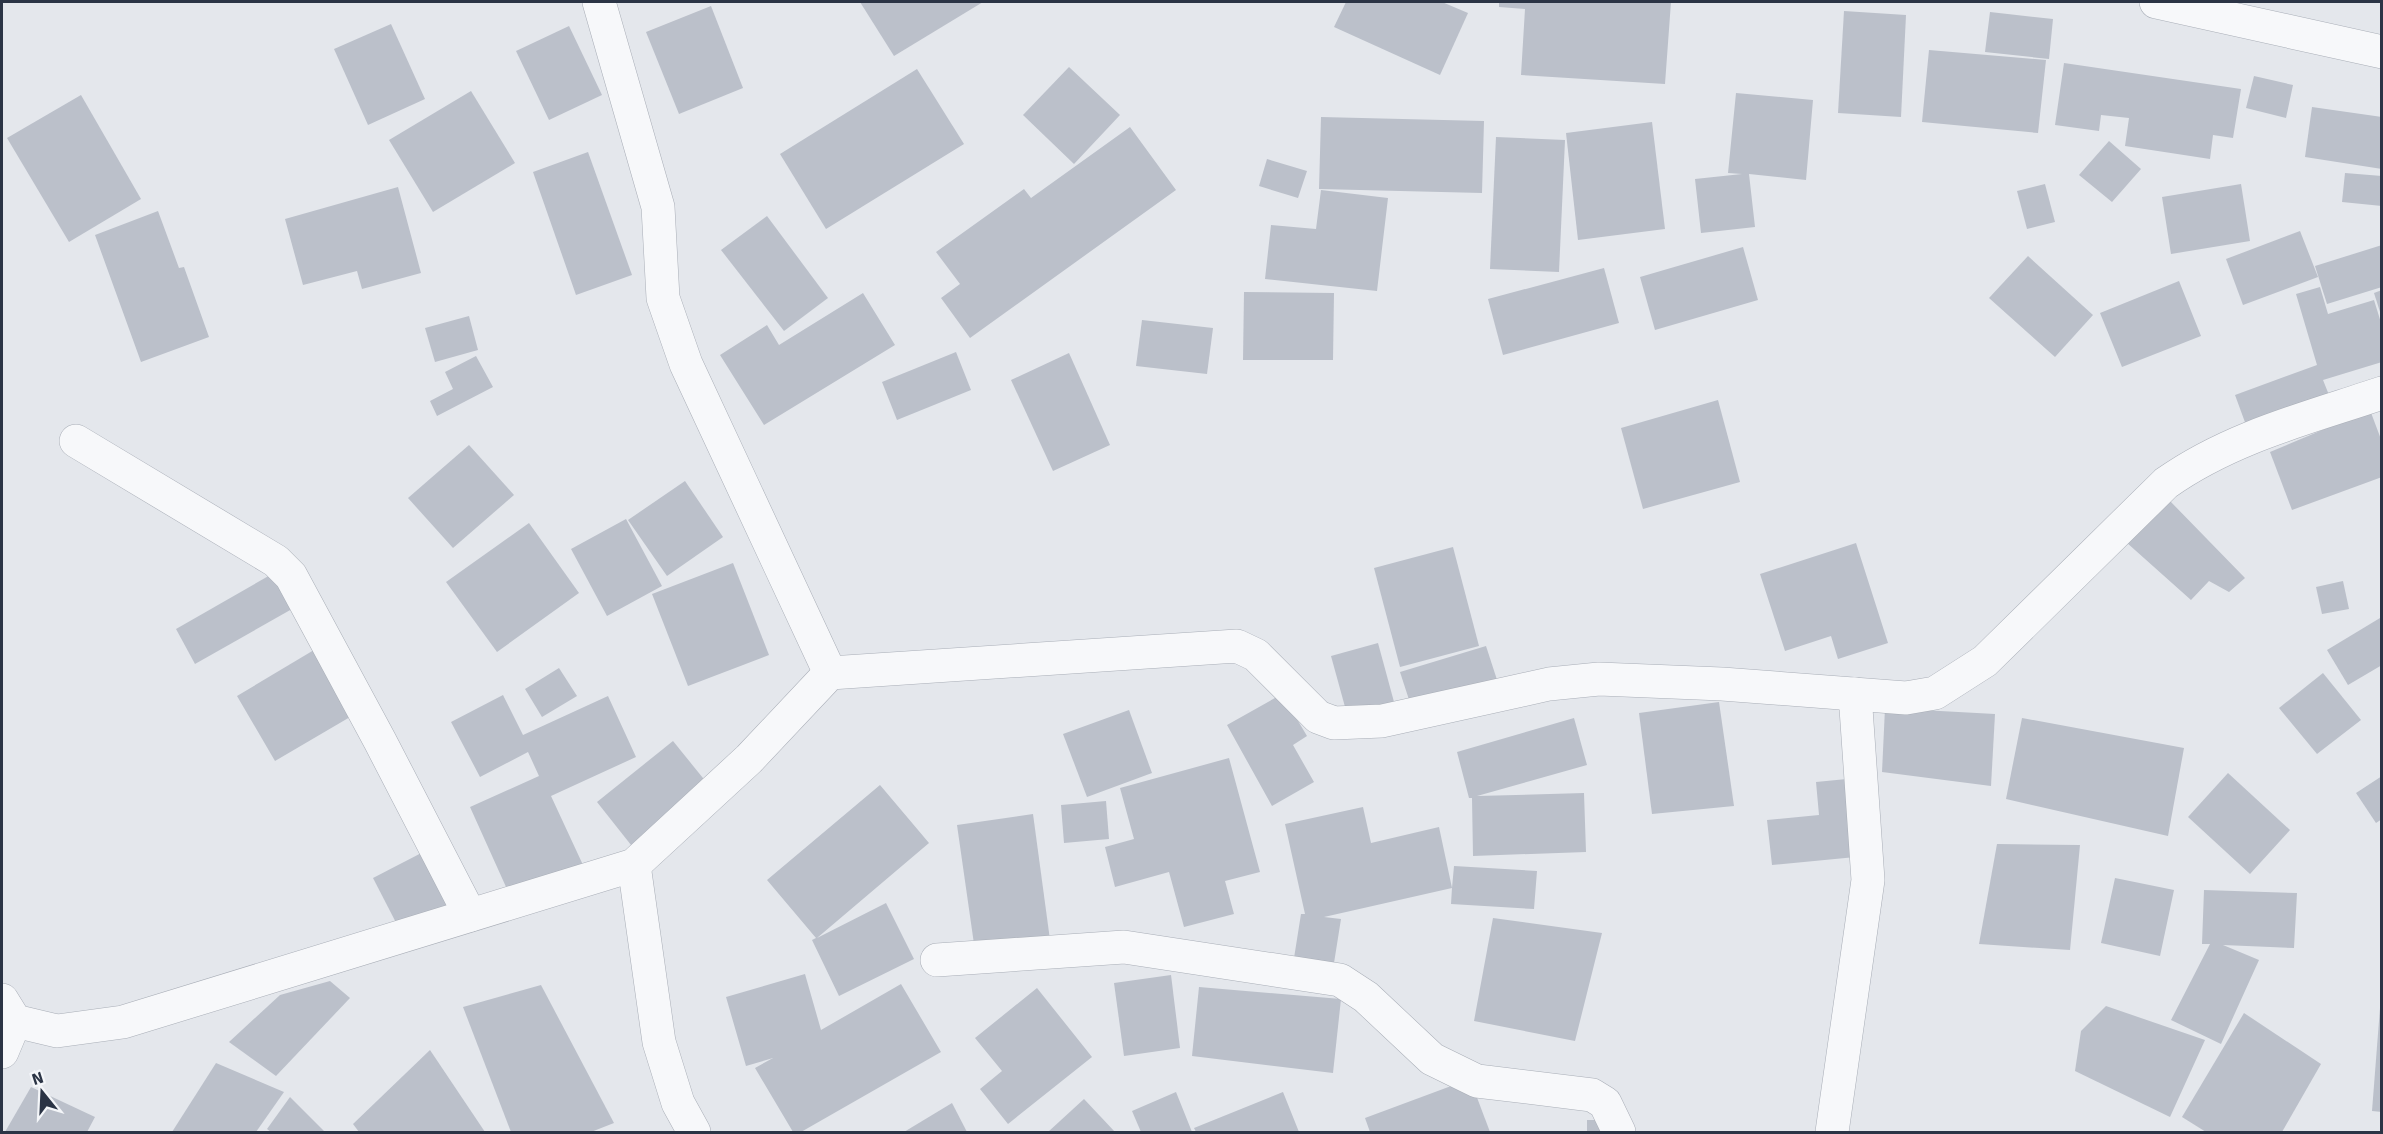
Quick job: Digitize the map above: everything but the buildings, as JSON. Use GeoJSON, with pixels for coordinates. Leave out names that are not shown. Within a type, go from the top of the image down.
{"type":"FeatureCollection","features":[{"type":"Feature","properties":{"kind":"street"},"geometry":{"type":"LineString","coordinates":[[599,2],[658,207],[663,298],[686,364],[830,673]]}},
{"type":"Feature","properties":{"kind":"street"},"geometry":{"type":"LineString","coordinates":[[2156,2],[2382,52]]}},
{"type":"Feature","properties":{"kind":"street"},"geometry":{"type":"LineString","coordinates":[[2,1052],[8,1011],[57,1031],[123,1022],[634,865],[749,759],[830,673],[1237,646],[1256,655],[1318,717],[1334,723],[1382,721],[1549,684],[1599,679],[1722,684],[1906,698],[1935,693],[1985,661],[2166,483],[2187,468],[2238,442],[2382,393]]}},
{"type":"Feature","properties":{"kind":"street"},"geometry":{"type":"LineString","coordinates":[[76,441],[276,561],[291,576],[470,915]]}},
{"type":"Feature","properties":{"kind":"street"},"geometry":{"type":"LineString","coordinates":[[1832,1132],[1868,880],[1855,694]]}},
{"type":"Feature","properties":{"kind":"street"},"geometry":{"type":"LineString","coordinates":[[634,865],[658,1042],[678,1103],[694,1132]]}},
{"type":"Feature","properties":{"kind":"street"},"geometry":{"type":"LineString","coordinates":[[937,960],[1124,947],[1340,980],[1366,997],[1432,1059],[1477,1081],[1592,1095],[1605,1103],[1619,1132]]}}]}
